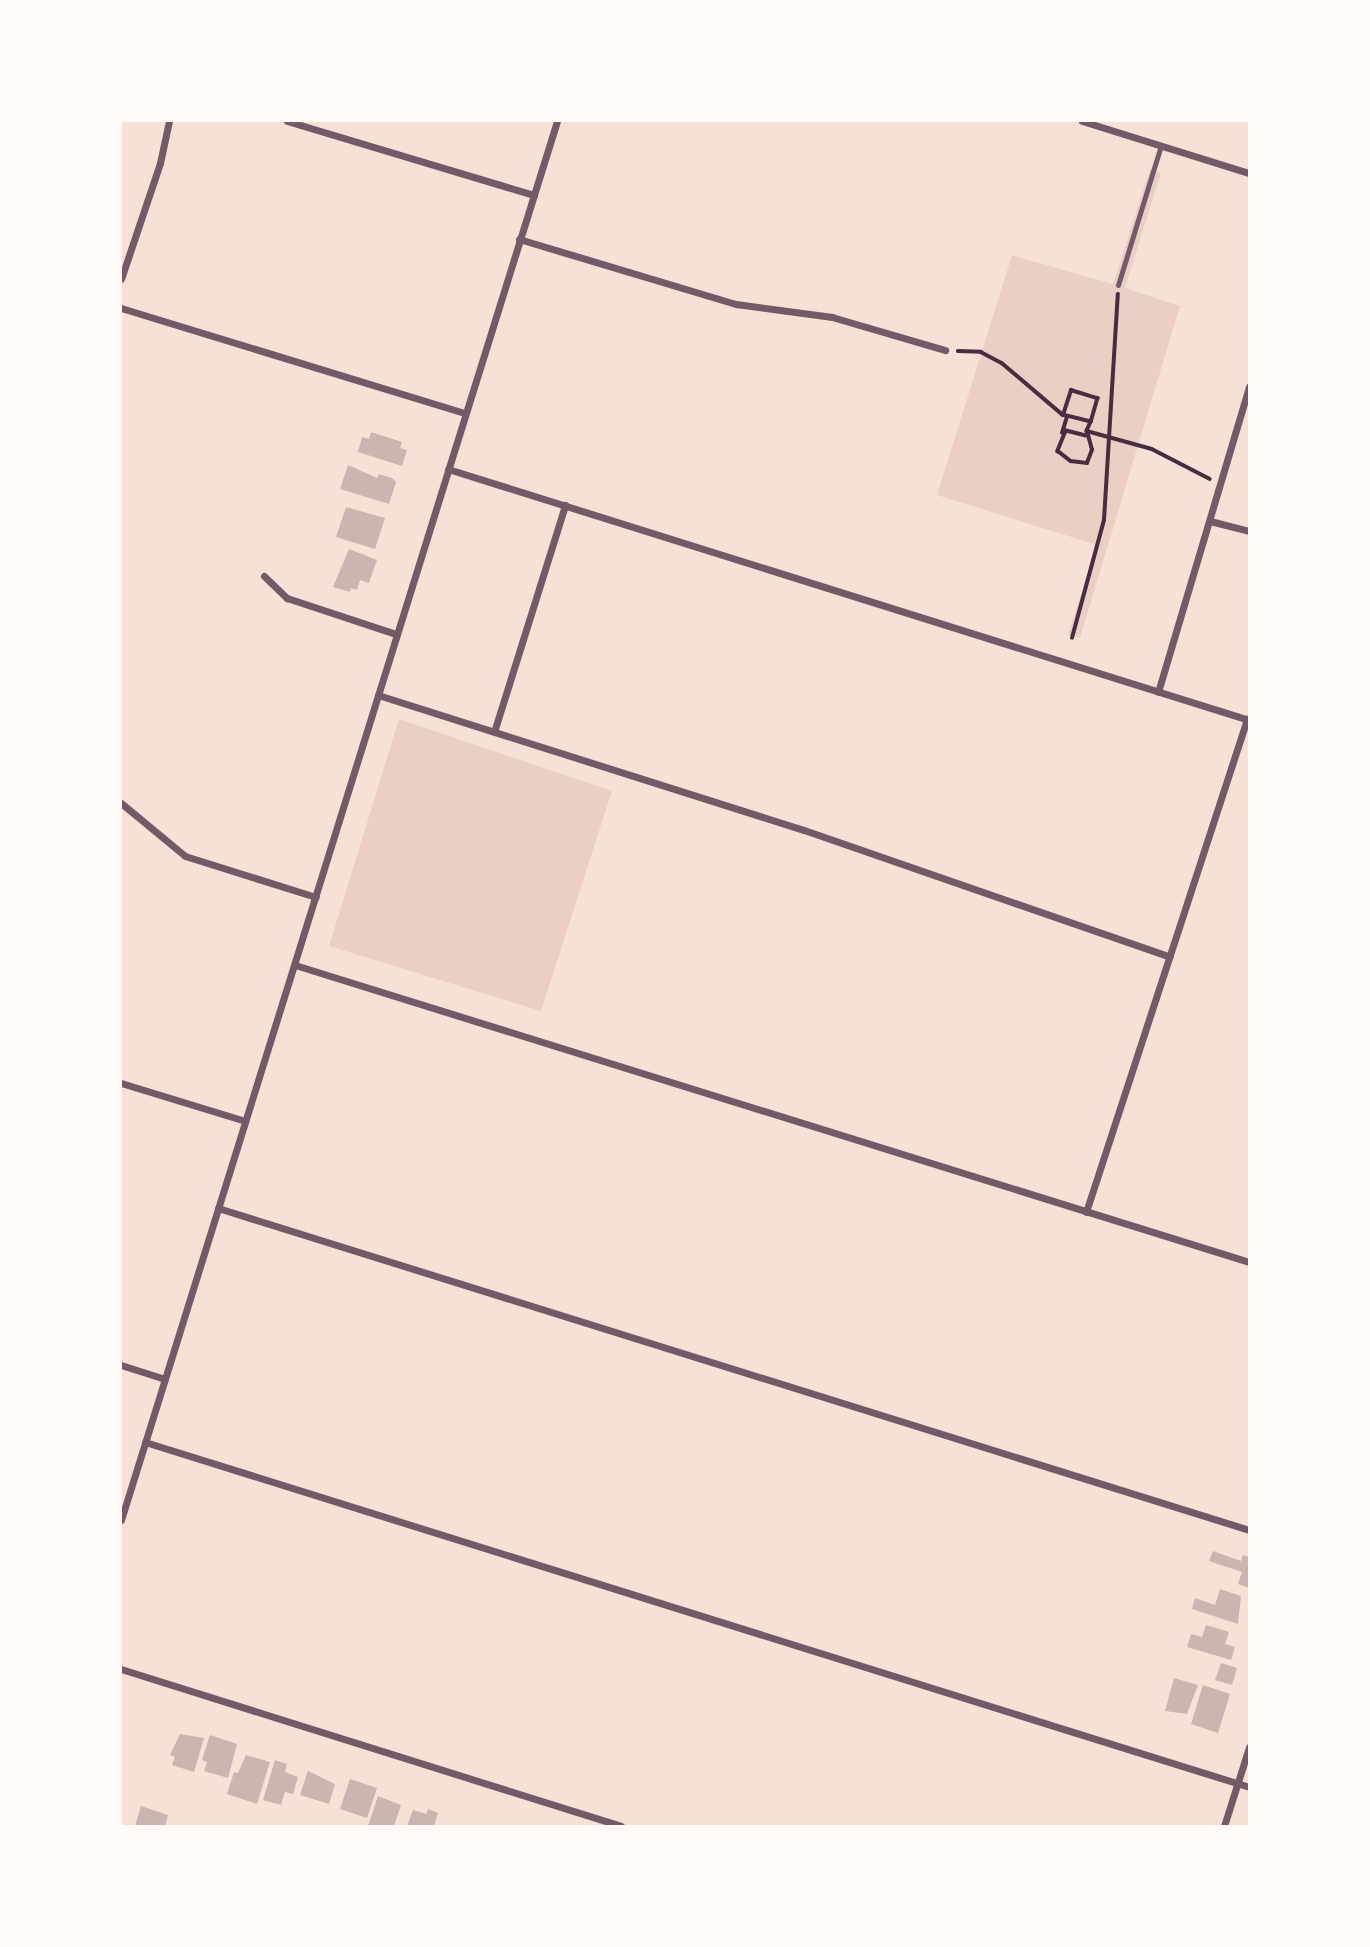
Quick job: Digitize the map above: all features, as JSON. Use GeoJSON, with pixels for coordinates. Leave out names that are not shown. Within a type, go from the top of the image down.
{"type":"FeatureCollection","features":[{"type":"Feature","properties":{"kind":"street"},"geometry":{"type":"LineString","coordinates":[[121,279],[160,163],[169,121]]}},
{"type":"Feature","properties":{"kind":"street"},"geometry":{"type":"LineString","coordinates":[[287,121],[534,195]]}},
{"type":"Feature","properties":{"kind":"street"},"geometry":{"type":"LineString","coordinates":[[121,1520],[557,121]]}},
{"type":"Feature","properties":{"kind":"street"},"geometry":{"type":"LineString","coordinates":[[1082,121],[1249,173]]}},
{"type":"Feature","properties":{"kind":"street"},"geometry":{"type":"LineString","coordinates":[[519,239],[736,304],[832,317],[945,350]]}},
{"type":"Feature","properties":{"kind":"street"},"geometry":{"type":"LineString","coordinates":[[121,308],[465,413]]}},
{"type":"Feature","properties":{"kind":"street"},"geometry":{"type":"LineString","coordinates":[[1158,692],[1249,386]]}},
{"type":"Feature","properties":{"kind":"street"},"geometry":{"type":"LineString","coordinates":[[448,468],[1248,719],[1086,1212]]}},
{"type":"Feature","properties":{"kind":"street"},"geometry":{"type":"LineString","coordinates":[[494,732],[565,505]]}},
{"type":"Feature","properties":{"kind":"street"},"geometry":{"type":"LineString","coordinates":[[1210,521],[1249,531]]}},
{"type":"Feature","properties":{"kind":"street"},"geometry":{"type":"LineString","coordinates":[[264,576],[287,598],[396,634]]}},
{"type":"Feature","properties":{"kind":"street"},"geometry":{"type":"LineString","coordinates":[[378,695],[804,830],[1170,957]]}},
{"type":"Feature","properties":{"kind":"street"},"geometry":{"type":"LineString","coordinates":[[121,803],[185,856],[316,897]]}},
{"type":"Feature","properties":{"kind":"street"},"geometry":{"type":"LineString","coordinates":[[295,965],[1249,1262]]}},
{"type":"Feature","properties":{"kind":"street"},"geometry":{"type":"LineString","coordinates":[[121,1083],[245,1121]]}},
{"type":"Feature","properties":{"kind":"street"},"geometry":{"type":"LineString","coordinates":[[218,1208],[1249,1530]]}},
{"type":"Feature","properties":{"kind":"street"},"geometry":{"type":"LineString","coordinates":[[121,1365],[164,1379]]}},
{"type":"Feature","properties":{"kind":"street"},"geometry":{"type":"LineString","coordinates":[[145,1441],[1249,1787]]}},
{"type":"Feature","properties":{"kind":"street"},"geometry":{"type":"LineString","coordinates":[[121,1669],[621,1826]]}},
{"type":"Feature","properties":{"kind":"street"},"geometry":{"type":"LineString","coordinates":[[1224,1826],[1249,1747]]}},
{"type":"Feature","properties":{"kind":"lane"},"geometry":{"type":"LineString","coordinates":[[1118,285],[1161,145]]}},
{"type":"Feature","properties":{"kind":"path"},"geometry":{"type":"LineString","coordinates":[[1072,638],[1101,542],[1118,285]]}},
{"type":"Feature","properties":{"kind":"path"},"geometry":{"type":"LineString","coordinates":[[945,350],[981,352],[1002,363],[1065,416],[1091,422]]}},
{"type":"Feature","properties":{"kind":"path"},"geometry":{"type":"LineString","coordinates":[[1071,390],[1098,398],[1091,422],[1086,433],[1091,458],[1081,463],[1058,450],[1071,390]]}},
{"type":"Feature","properties":{"kind":"path"},"geometry":{"type":"LineString","coordinates":[[1061,435],[1066,431],[1086,433],[1152,449],[1221,485]]}},
{"type":"Feature","properties":{"kind":"shaded area"},"geometry":{"type":"Polygon","coordinates":[[[1150,169],[1161,173],[1125,288],[1180,306],[1080,638],[1068,634],[1097,545],[937,495],[1012,255],[1113,284],[1150,169]]]}},
{"type":"Feature","properties":{"kind":"shaded area"},"geometry":{"type":"Polygon","coordinates":[[[399,719],[612,791],[541,1011],[329,946],[399,719]]]}},
{"type":"Feature","properties":{"kind":"building"},"geometry":{"type":"Polygon","coordinates":[[[371,432],[402,442],[400,448],[407,450],[402,466],[358,452],[362,437],[369,439],[371,432]]]}},
{"type":"Feature","properties":{"kind":"building"},"geometry":{"type":"Polygon","coordinates":[[[348,465],[377,478],[379,474],[392,478],[396,482],[389,504],[340,489],[348,465]]]}},
{"type":"Feature","properties":{"kind":"building"},"geometry":{"type":"Polygon","coordinates":[[[346,507],[385,518],[375,549],[336,537],[346,507]]]}},
{"type":"Feature","properties":{"kind":"building"},"geometry":{"type":"Polygon","coordinates":[[[349,549],[377,560],[369,583],[360,580],[357,590],[351,588],[350,592],[333,587],[349,549]]]}},
{"type":"Feature","properties":{"kind":"building"},"geometry":{"type":"Polygon","coordinates":[[[1213,1551],[1241,1561],[1243,1555],[1249,1557],[1249,1588],[1238,1584],[1242,1572],[1209,1561],[1213,1551]]]}},
{"type":"Feature","properties":{"kind":"building"},"geometry":{"type":"Polygon","coordinates":[[[1220,1589],[1241,1596],[1238,1624],[1192,1609],[1195,1598],[1215,1605],[1220,1589]]]}},
{"type":"Feature","properties":{"kind":"building"},"geometry":{"type":"Polygon","coordinates":[[[1206,1625],[1229,1632],[1225,1644],[1235,1647],[1231,1660],[1187,1647],[1191,1634],[1202,1637],[1206,1625]]]}},
{"type":"Feature","properties":{"kind":"building"},"geometry":{"type":"Polygon","coordinates":[[[1221,1663],[1237,1668],[1232,1685],[1215,1680],[1221,1663]]]}},
{"type":"Feature","properties":{"kind":"building"},"geometry":{"type":"Polygon","coordinates":[[[1174,1678],[1198,1685],[1187,1714],[1165,1711],[1174,1678]]]}},
{"type":"Feature","properties":{"kind":"building"},"geometry":{"type":"Polygon","coordinates":[[[1203,1685],[1230,1694],[1218,1733],[1191,1724],[1203,1685]]]}},
{"type":"Feature","properties":{"kind":"building"},"geometry":{"type":"Polygon","coordinates":[[[180,1734],[204,1738],[194,1772],[172,1765],[175,1757],[170,1755],[180,1734]]]}},
{"type":"Feature","properties":{"kind":"building"},"geometry":{"type":"Polygon","coordinates":[[[210,1735],[237,1744],[228,1778],[204,1771],[207,1762],[202,1760],[210,1735]]]}},
{"type":"Feature","properties":{"kind":"building"},"geometry":{"type":"Polygon","coordinates":[[[246,1755],[270,1762],[257,1804],[227,1794],[234,1772],[238,1773],[246,1755]]]}},
{"type":"Feature","properties":{"kind":"building"},"geometry":{"type":"Polygon","coordinates":[[[275,1760],[287,1764],[285,1772],[298,1777],[293,1794],[285,1792],[281,1805],[263,1800],[275,1760]]]}},
{"type":"Feature","properties":{"kind":"building"},"geometry":{"type":"Polygon","coordinates":[[[308,1771],[335,1784],[329,1804],[300,1795],[308,1771]]]}},
{"type":"Feature","properties":{"kind":"building"},"geometry":{"type":"Polygon","coordinates":[[[350,1779],[377,1788],[367,1818],[340,1809],[350,1779]]]}},
{"type":"Feature","properties":{"kind":"building"},"geometry":{"type":"Polygon","coordinates":[[[378,1796],[401,1805],[394,1826],[368,1826],[378,1796]]]}},
{"type":"Feature","properties":{"kind":"building"},"geometry":{"type":"Polygon","coordinates":[[[141,1806],[168,1815],[165,1826],[135,1826],[141,1806]]]}},
{"type":"Feature","properties":{"kind":"building"},"geometry":{"type":"Polygon","coordinates":[[[428,1809],[438,1813],[434,1826],[407,1826],[413,1810],[426,1814],[428,1809]]]}}]}
